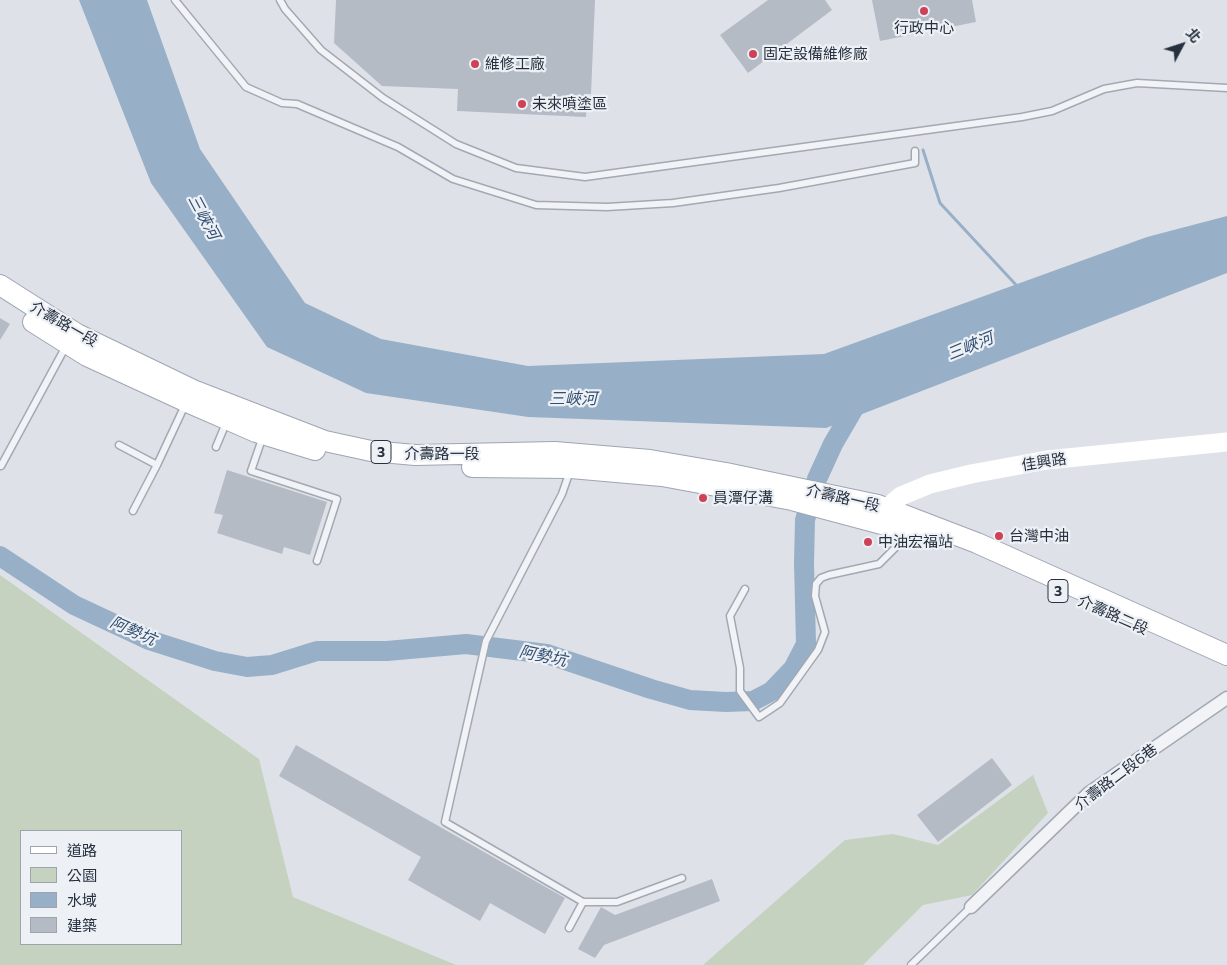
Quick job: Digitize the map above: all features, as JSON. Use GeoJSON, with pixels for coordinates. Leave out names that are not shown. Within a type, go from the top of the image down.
{"type":"FeatureCollection","features":[{"type":"Feature","properties":{"kind":"main road","name":"介壽路一段"},"geometry":{"type":"LineString","coordinates":[[0,285],[77,334],[190,396],[227,420],[263,435],[331,455],[410,467],[571,461]]}},
{"type":"Feature","properties":{"kind":"main road","name":"介壽路一段"},"geometry":{"type":"LineString","coordinates":[[0,300],[87,356],[190,396],[325,441],[370,451],[415,456],[571,461],[662,476],[794,494],[886,517]]}},
{"type":"Feature","properties":{"kind":"main road","name":"介壽路二段"},"geometry":{"type":"LineString","coordinates":[[886,517],[912,532],[1084,602],[1227,667]]}},
{"type":"Feature","properties":{"kind":"main road","name":"介壽路二段"},"geometry":{"type":"LineString","coordinates":[[886,517],[976,544],[1227,655]]}},
{"type":"Feature","properties":{"kind":"street","name":"佳興路"},"geometry":{"type":"LineString","coordinates":[[886,517],[901,496],[930,484],[971,474],[1047,460],[1227,442]]}},
{"type":"Feature","properties":{"kind":"street","name":"介壽路二段6巷"},"geometry":{"type":"LineString","coordinates":[[971,907],[1089,793],[1227,698]]}},
{"type":"Feature","properties":{"kind":"lane"},"geometry":{"type":"LineString","coordinates":[[176,0],[246,87],[282,103],[296,104],[391,143],[453,180],[536,205],[608,207],[672,204],[779,188],[915,163],[916,151]]}},
{"type":"Feature","properties":{"kind":"lane"},"geometry":{"type":"LineString","coordinates":[[280,0],[285,9],[321,50],[383,98],[456,144],[516,168],[585,177],[1022,117],[1052,111],[1104,89],[1137,83],[1227,88]]}},
{"type":"Feature","properties":{"kind":"lane"},"geometry":{"type":"LineString","coordinates":[[1,466],[67,344]]}},
{"type":"Feature","properties":{"kind":"lane"},"geometry":{"type":"LineString","coordinates":[[133,511],[190,396]]}},
{"type":"Feature","properties":{"kind":"lane"},"geometry":{"type":"LineString","coordinates":[[216,447],[227,420]]}},
{"type":"Feature","properties":{"kind":"lane"},"geometry":{"type":"LineString","coordinates":[[263,435],[251,470],[337,499],[317,561]]}},
{"type":"Feature","properties":{"kind":"lane"},"geometry":{"type":"LineString","coordinates":[[119,445],[157,465]]}},
{"type":"Feature","properties":{"kind":"lane"},"geometry":{"type":"LineString","coordinates":[[571,461],[562,494],[481,654],[445,822],[583,902],[617,902],[682,878]]}},
{"type":"Feature","properties":{"kind":"lane"},"geometry":{"type":"LineString","coordinates":[[745,589],[730,616],[740,668],[740,691],[759,717],[780,703],[818,650],[825,632],[815,596],[816,584],[821,578],[829,575],[879,564],[912,532]]}},
{"type":"Feature","properties":{"kind":"lane"},"geometry":{"type":"LineString","coordinates":[[569,928],[583,902]]}},
{"type":"Feature","properties":{"kind":"lane"},"geometry":{"type":"LineString","coordinates":[[911,965],[971,907]]}},
{"type":"Feature","properties":{"kind":"green space"},"geometry":{"type":"Polygon","coordinates":[[[0,575],[259,759],[293,897],[456,965],[0,965],[0,575]]]}},
{"type":"Feature","properties":{"kind":"green space"},"geometry":{"type":"Polygon","coordinates":[[[1033,775],[1048,813],[972,895],[923,905],[863,965],[703,965],[845,840],[893,834],[938,845],[1033,775]]]}},
{"type":"Feature","properties":{"kind":"water","name":"三峽河"},"geometry":{"type":"Polygon","coordinates":[[[79,0],[147,0],[200,149],[305,303],[381,339],[528,366],[824,354],[1147,237],[1227,216],[1227,273],[826,428],[528,417],[366,393],[267,347],[151,183],[79,0]]]}},
{"type":"Feature","properties":{"kind":"building","name":"維修工廠"},"geometry":{"type":"Polygon","coordinates":[[[336,0],[595,0],[591,94],[587,94],[586,117],[457,111],[458,89],[382,86],[334,43],[336,0]]]}},
{"type":"Feature","properties":{"kind":"building","name":"固定設備維修廠"},"geometry":{"type":"Polygon","coordinates":[[[768,0],[825,0],[832,10],[748,73],[720,35],[768,0]]]}},
{"type":"Feature","properties":{"kind":"building","name":"行政中心"},"geometry":{"type":"Polygon","coordinates":[[[872,0],[972,0],[976,22],[880,41],[872,0]]]}},
{"type":"Feature","properties":{"kind":"building"},"geometry":{"type":"Polygon","coordinates":[[[0,318],[10,324],[0,340],[0,318]]]}},
{"type":"Feature","properties":{"kind":"building"},"geometry":{"type":"Polygon","coordinates":[[[227,470],[327,502],[310,555],[284,547],[282,554],[217,533],[223,515],[214,513],[227,470]]]}},
{"type":"Feature","properties":{"kind":"building"},"geometry":{"type":"Polygon","coordinates":[[[296,745],[565,898],[545,934],[490,903],[480,921],[408,880],[421,857],[279,776],[296,745]]]}},
{"type":"Feature","properties":{"kind":"building"},"geometry":{"type":"Polygon","coordinates":[[[992,758],[1012,785],[938,842],[917,815],[992,758]]]}},
{"type":"Feature","properties":{"kind":"building"},"geometry":{"type":"Polygon","coordinates":[[[712,879],[720,901],[604,945],[595,958],[578,949],[601,907],[615,915],[712,879]]]}},
{"type":"Feature","properties":{"kind":"waterway"},"geometry":{"type":"LineString","coordinates":[[923,150],[940,203],[1018,287]]}},
{"type":"Feature","properties":{"kind":"waterway","name":"阿勢坑"},"geometry":{"type":"LineString","coordinates":[[0,556],[74,605],[149,640],[215,661],[247,667],[272,665],[317,651],[387,651],[466,644],[547,654],[690,700],[753,701],[772,691],[793,669],[806,644],[805,520],[817,479],[833,444],[861,396]]}},
{"type":"Feature","properties":{"kind":"place","name":"行政中心"},"geometry":{"type":"Point","coordinates":[924,11]}},
{"type":"Feature","properties":{"kind":"place","name":"固定設備維修廠"},"geometry":{"type":"Point","coordinates":[753,54]}},
{"type":"Feature","properties":{"kind":"place","name":"維修工廠"},"geometry":{"type":"Point","coordinates":[475,64]}},
{"type":"Feature","properties":{"kind":"place","name":"未來噴塗區"},"geometry":{"type":"Point","coordinates":[522,104]}},
{"type":"Feature","properties":{"kind":"place","name":"員潭仔溝"},"geometry":{"type":"Point","coordinates":[703,498]}},
{"type":"Feature","properties":{"kind":"place","name":"台灣中油"},"geometry":{"type":"Point","coordinates":[999,536]}},
{"type":"Feature","properties":{"kind":"place","name":"中油宏福站"},"geometry":{"type":"Point","coordinates":[868,542]}}]}
